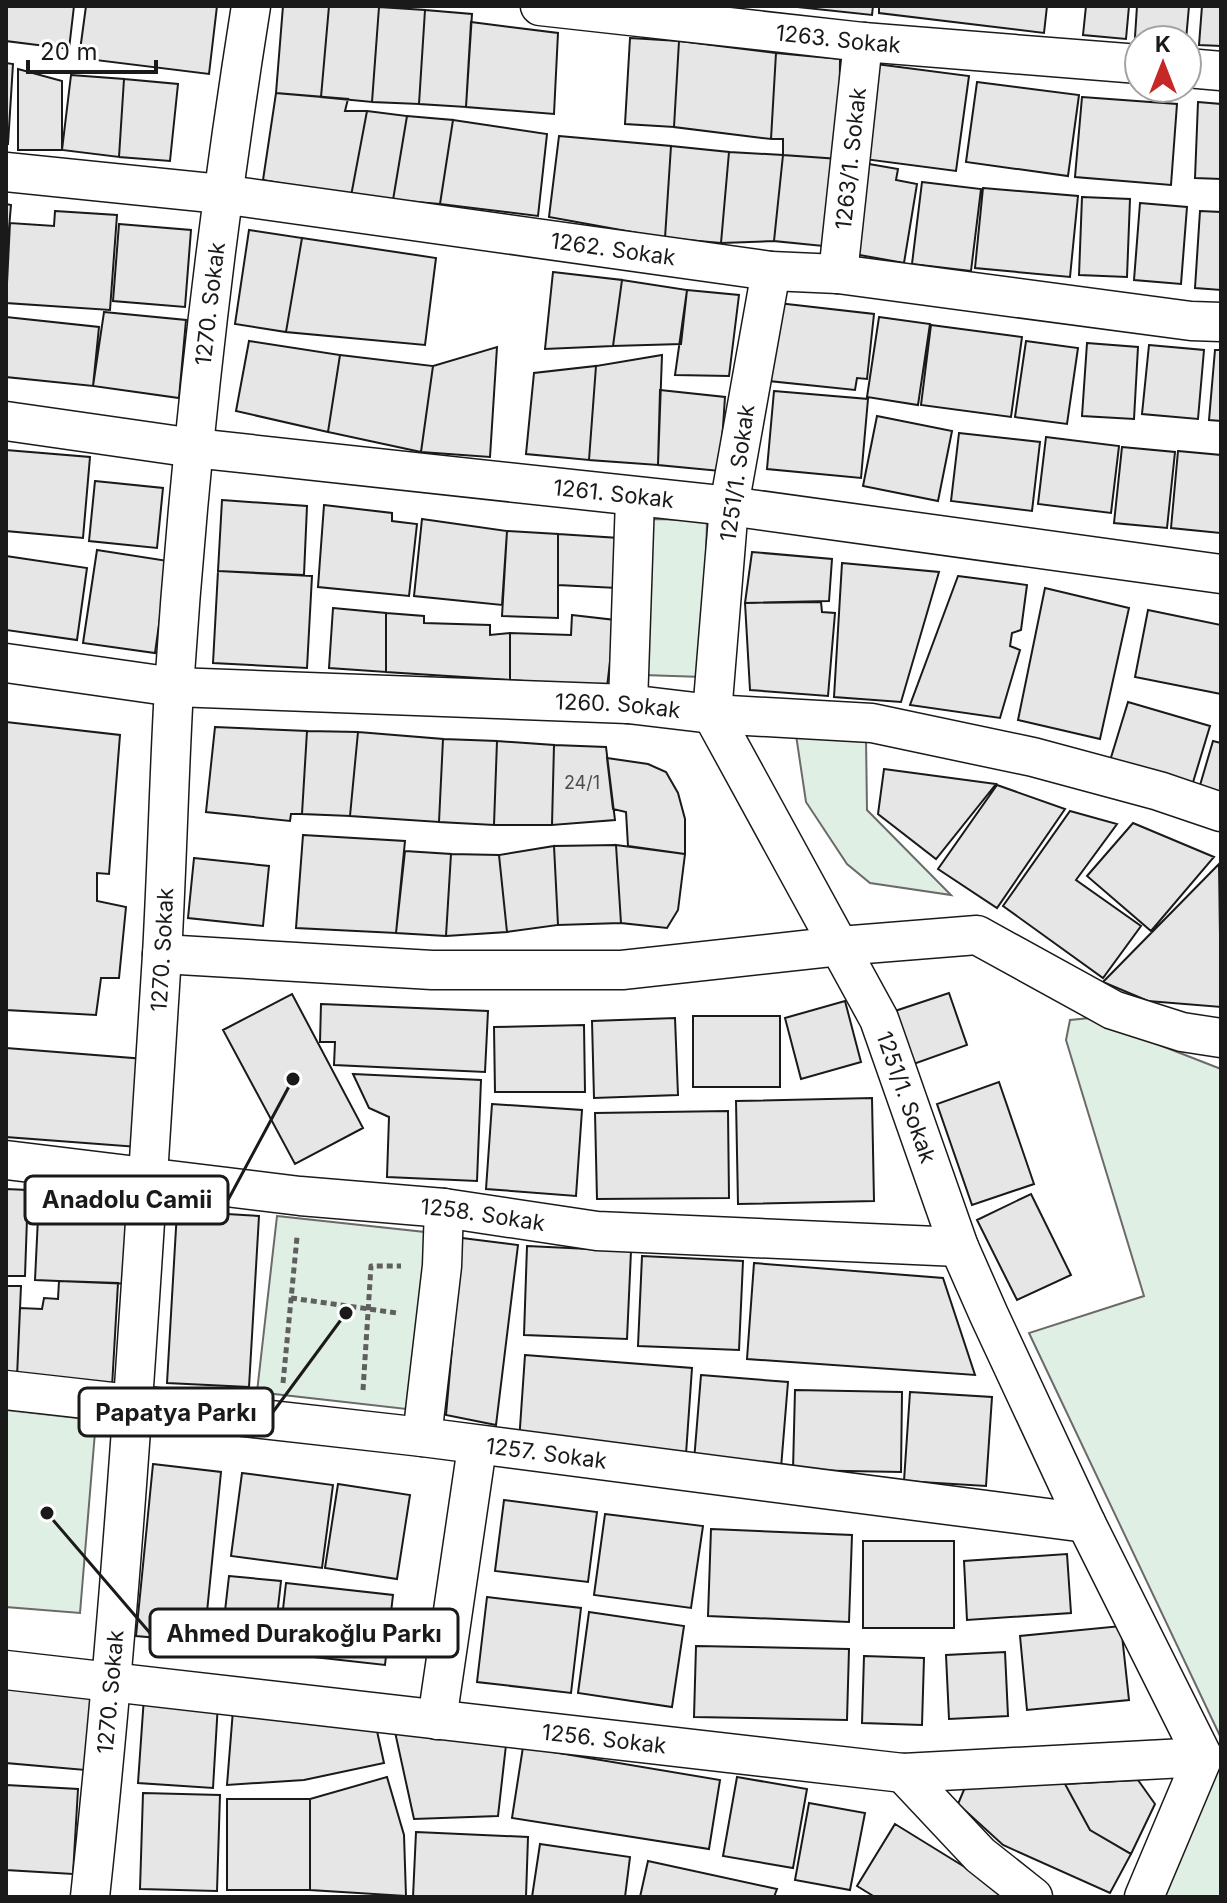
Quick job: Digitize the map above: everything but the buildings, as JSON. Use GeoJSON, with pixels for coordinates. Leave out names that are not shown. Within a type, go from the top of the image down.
{"type":"FeatureCollection","features":[{"type":"Feature","properties":{"kind":"street","name":"1270. Sokak"},"geometry":{"type":"LineString","coordinates":[[90,1897],[113,1683],[162,954],[174,687],[194,448],[221,194],[251,6]]}},
{"type":"Feature","properties":{"kind":"street","name":"1263. Sokak"},"geometry":{"type":"LineString","coordinates":[[540,6],[764,19],[863,42],[1123,63]]}},
{"type":"Feature","properties":{"kind":"street","name":"1263/1. Sokak"},"geometry":{"type":"LineString","coordinates":[[838,274],[863,42]]}},
{"type":"Feature","properties":{"kind":"street","name":"1262. Sokak"},"geometry":{"type":"LineString","coordinates":[[6,172],[221,194],[771,271],[838,274],[1191,321],[1221,322]]}},
{"type":"Feature","properties":{"kind":"street","name":"1251/1. Sokak"},"geometry":{"type":"LineString","coordinates":[[771,271],[729,506],[712,714],[879,1019],[959,1247],[1086,1523],[1203,1757]]}},
{"type":"Feature","properties":{"kind":"street","name":"1261. Sokak"},"geometry":{"type":"LineString","coordinates":[[6,421],[194,448],[635,499],[729,506],[1221,574]]}},
{"type":"Feature","properties":{"kind":"street"},"geometry":{"type":"LineString","coordinates":[[628,704],[635,499]]}},
{"type":"Feature","properties":{"kind":"street","name":"1260. Sokak"},"geometry":{"type":"LineString","coordinates":[[6,663],[174,687],[628,704],[712,714],[872,723],[1033,757],[1159,791],[1221,812]]}},
{"type":"Feature","properties":{"kind":"street"},"geometry":{"type":"LineString","coordinates":[[162,954],[432,970],[622,970],[840,946],[977,935],[1113,1010],[1182,1032],[1221,1038]]}},
{"type":"Feature","properties":{"kind":"street","name":"1258. Sokak"},"geometry":{"type":"LineString","coordinates":[[6,1160],[300,1196],[444,1208],[597,1231],[959,1247]]}},
{"type":"Feature","properties":{"kind":"street"},"geometry":{"type":"LineString","coordinates":[[422,1437],[442,1266],[444,1208]]}},
{"type":"Feature","properties":{"kind":"street","name":"1257. Sokak"},"geometry":{"type":"LineString","coordinates":[[6,1390],[422,1437],[477,1447],[1086,1523]]}},
{"type":"Feature","properties":{"kind":"street"},"geometry":{"type":"LineString","coordinates":[[437,1720],[477,1447]]}},
{"type":"Feature","properties":{"kind":"street","name":"1256. Sokak"},"geometry":{"type":"LineString","coordinates":[[6,1670],[903,1773],[1203,1757]]}},
{"type":"Feature","properties":{"kind":"street"},"geometry":{"type":"LineString","coordinates":[[1144,1897],[1203,1757]]}},
{"type":"Feature","properties":{"kind":"street"},"geometry":{"type":"LineString","coordinates":[[903,1773],[980,1855],[1033,1897]]}},
{"type":"Feature","properties":{"kind":"path"},"geometry":{"type":"LineString","coordinates":[[279,1422],[300,1196]]}},
{"type":"Feature","properties":{"kind":"path"},"geometry":{"type":"LineString","coordinates":[[360,1432],[371,1266],[442,1266]]}},
{"type":"Feature","properties":{"kind":"path"},"geometry":{"type":"LineString","coordinates":[[291,1298],[369,1307],[435,1320]]}},
{"type":"Feature","properties":{"kind":"green space"},"geometry":{"type":"Polygon","coordinates":[[[647,519],[707,520],[703,677],[643,675],[647,519]]]}},
{"type":"Feature","properties":{"kind":"green space"},"geometry":{"type":"Polygon","coordinates":[[[796,735],[866,738],[867,810],[951,895],[870,883],[847,864],[806,802],[796,735]]]}},
{"type":"Feature","properties":{"kind":"green space"},"geometry":{"type":"Polygon","coordinates":[[[1090,1018],[1221,1069],[1221,1738],[1029,1333],[1144,1296],[1066,1040],[1070,1020],[1090,1018]]]}},
{"type":"Feature","properties":{"kind":"green space"},"geometry":{"type":"Polygon","coordinates":[[[277,1216],[434,1233],[415,1410],[257,1392],[277,1216]]]}},
{"type":"Feature","properties":{"kind":"green space"},"geometry":{"type":"Polygon","coordinates":[[[6,1410],[96,1420],[80,1613],[6,1607],[6,1410]]]}},
{"type":"Feature","properties":{"kind":"green space"},"geometry":{"type":"Polygon","coordinates":[[[1221,1757],[1221,1897],[1164,1897],[1221,1757]]]}},
{"type":"Feature","properties":{"kind":"place","name":"Anadolu Camii"},"geometry":{"type":"Point","coordinates":[293,1079]}},
{"type":"Feature","properties":{"kind":"place","name":"Papatya Parkı"},"geometry":{"type":"Point","coordinates":[346,1313]}},
{"type":"Feature","properties":{"kind":"place","name":"Ahmed Durakoğlu Parkı"},"geometry":{"type":"Point","coordinates":[47,1513]}}]}
